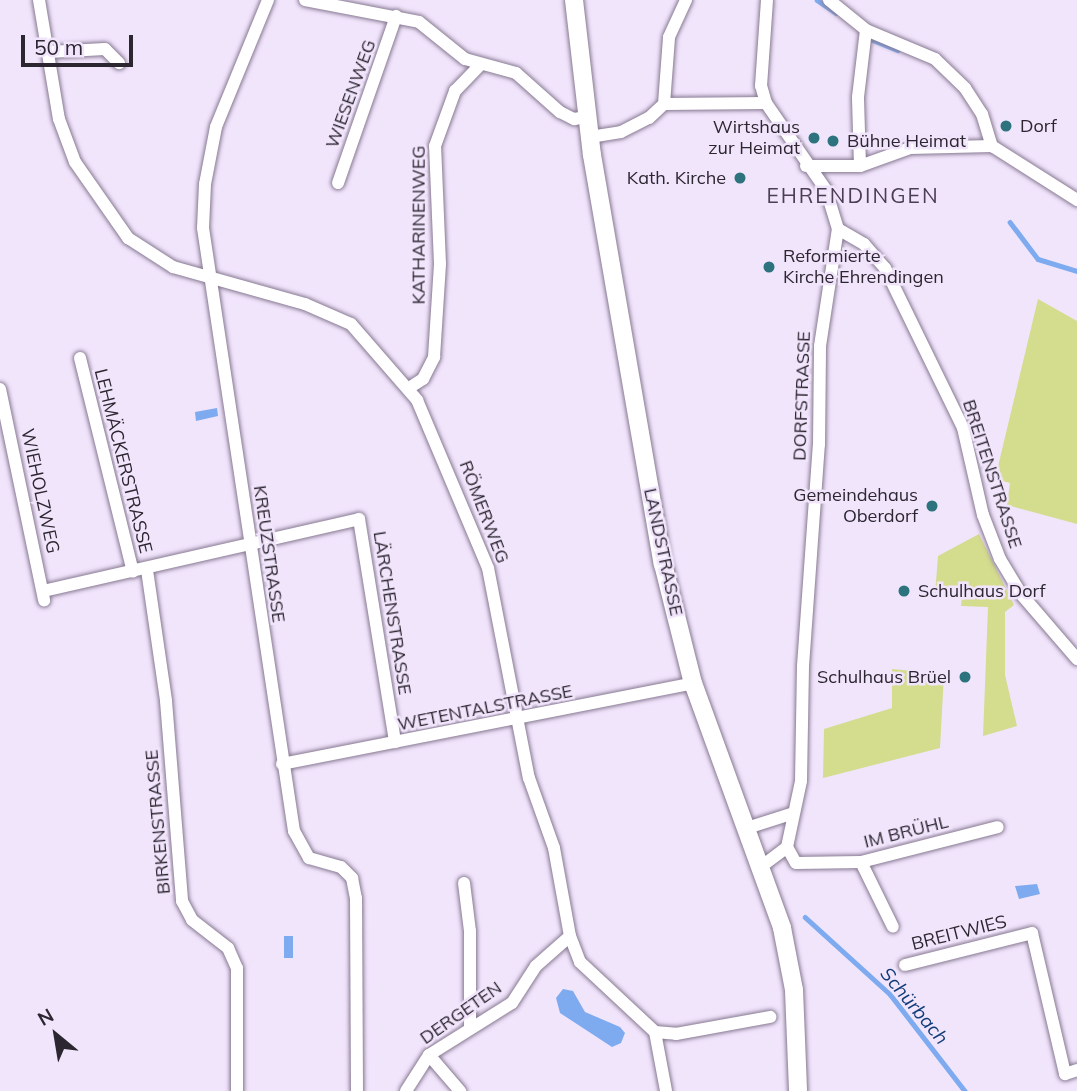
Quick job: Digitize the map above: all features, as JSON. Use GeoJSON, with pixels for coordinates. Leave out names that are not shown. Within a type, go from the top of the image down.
{"type":"FeatureCollection","features":[{"type":"Feature","properties":{"kind":"main road","name":"LANDSTRASSE"},"geometry":{"type":"LineString","coordinates":[[575,0],[590,137],[648,483],[693,683],[762,866],[794,990],[798,1091]]}},
{"type":"Feature","properties":{"kind":"street","name":"RÖMERWEG"},"geometry":{"type":"LineString","coordinates":[[39,0],[59,119],[75,162],[96,198],[144,252],[173,267],[305,304],[351,324],[409,388],[431,425],[488,568],[517,721],[530,778],[554,848],[570,936],[580,962],[655,1032]]}},
{"type":"Feature","properties":{"kind":"street","name":"KREUZSTRASSE"},"geometry":{"type":"LineString","coordinates":[[268,0],[216,127],[205,184],[203,228],[282,764],[298,845],[309,858],[341,867],[352,878],[356,898],[357,1091]]}},
{"type":"Feature","properties":{"kind":"street"},"geometry":{"type":"LineString","coordinates":[[304,0],[396,16],[432,29],[479,66],[502,66],[516,73],[560,112],[573,119],[587,117]]}},
{"type":"Feature","properties":{"kind":"street"},"geometry":{"type":"LineString","coordinates":[[664,104],[669,37],[686,0]]}},
{"type":"Feature","properties":{"kind":"street","name":"DORFSTRASSE"},"geometry":{"type":"LineString","coordinates":[[767,0],[761,86],[765,103],[806,166],[826,190],[838,229],[820,346],[801,781],[791,814],[787,847]]}},
{"type":"Feature","properties":{"kind":"street"},"geometry":{"type":"LineString","coordinates":[[829,0],[865,36],[935,59],[965,88],[982,114],[992,146]]}},
{"type":"Feature","properties":{"kind":"street","name":"WIESENWEG"},"geometry":{"type":"LineString","coordinates":[[338,183],[396,16]]}},
{"type":"Feature","properties":{"kind":"street"},"geometry":{"type":"LineString","coordinates":[[860,166],[858,97],[865,36]]}},
{"type":"Feature","properties":{"kind":"street"},"geometry":{"type":"LineString","coordinates":[[48,52],[105,49],[119,64]]}},
{"type":"Feature","properties":{"kind":"street","name":"KATHARINENWEG"},"geometry":{"type":"LineString","coordinates":[[409,388],[423,379],[434,357],[440,264],[435,146],[455,91],[479,66]]}},
{"type":"Feature","properties":{"kind":"street"},"geometry":{"type":"LineString","coordinates":[[590,137],[621,132],[649,118],[664,104],[765,103]]}},
{"type":"Feature","properties":{"kind":"street"},"geometry":{"type":"LineString","coordinates":[[806,166],[860,166],[910,148],[992,146],[1077,200]]}},
{"type":"Feature","properties":{"kind":"street","name":"BREITENSTRASSE"},"geometry":{"type":"LineString","coordinates":[[838,229],[864,244],[885,268],[963,428],[984,515],[1000,559],[1021,594],[1077,659]]}},
{"type":"Feature","properties":{"kind":"street","name":"LEHMÄCKERSTRASSE"},"geometry":{"type":"LineString","coordinates":[[80,358],[133,572]]}},
{"type":"Feature","properties":{"kind":"street","name":"WIEHOLZWEG"},"geometry":{"type":"LineString","coordinates":[[0,389],[44,596]]}},
{"type":"Feature","properties":{"kind":"street","name":"LÄRCHENSTRASSE"},"geometry":{"type":"LineString","coordinates":[[44,596],[133,572],[359,520],[396,743]]}},
{"type":"Feature","properties":{"kind":"street","name":"BIRKENSTRASSE"},"geometry":{"type":"LineString","coordinates":[[147,570],[166,702],[182,901],[192,920],[228,948],[237,968],[237,1091]]}},
{"type":"Feature","properties":{"kind":"street","name":"WETENTALSTRASSE"},"geometry":{"type":"LineString","coordinates":[[282,764],[517,721],[693,683]]}},
{"type":"Feature","properties":{"kind":"street"},"geometry":{"type":"LineString","coordinates":[[747,828],[791,814]]}},
{"type":"Feature","properties":{"kind":"street","name":"IM BRÜHL"},"geometry":{"type":"LineString","coordinates":[[787,847],[796,863],[860,862],[998,827]]}},
{"type":"Feature","properties":{"kind":"street"},"geometry":{"type":"LineString","coordinates":[[762,866],[787,847]]}},
{"type":"Feature","properties":{"kind":"street"},"geometry":{"type":"LineString","coordinates":[[860,862],[893,927]]}},
{"type":"Feature","properties":{"kind":"street"},"geometry":{"type":"LineString","coordinates":[[464,883],[470,931],[470,1028]]}},
{"type":"Feature","properties":{"kind":"street","name":"BREITWIES"},"geometry":{"type":"LineString","coordinates":[[905,965],[1032,933],[1065,1074],[1077,1070]]}},
{"type":"Feature","properties":{"kind":"street","name":"DERGETEN"},"geometry":{"type":"LineString","coordinates":[[406,1091],[429,1055],[512,1003],[536,966],[570,936]]}},
{"type":"Feature","properties":{"kind":"street"},"geometry":{"type":"LineString","coordinates":[[666,1091],[655,1032],[676,1034],[770,1017]]}},
{"type":"Feature","properties":{"kind":"street"},"geometry":{"type":"LineString","coordinates":[[429,1055],[460,1091]]}},
{"type":"Feature","properties":{"kind":"green space"},"geometry":{"type":"Polygon","coordinates":[[[1038,299],[1077,321],[1077,524],[1007,505],[1010,483],[995,479],[1038,299]]]}},
{"type":"Feature","properties":{"kind":"green space"},"geometry":{"type":"Polygon","coordinates":[[[979,534],[1014,605],[1005,612],[1005,675],[1017,726],[983,736],[988,607],[961,606],[962,596],[935,594],[938,556],[979,534]]]}},
{"type":"Feature","properties":{"kind":"green space"},"geometry":{"type":"Polygon","coordinates":[[[892,669],[944,674],[940,748],[823,778],[824,729],[892,708],[892,669]]]}},
{"type":"Feature","properties":{"kind":"water"},"geometry":{"type":"Polygon","coordinates":[[[217,408],[218,416],[196,421],[195,412],[217,408]]]}},
{"type":"Feature","properties":{"kind":"water"},"geometry":{"type":"Polygon","coordinates":[[[1037,884],[1040,894],[1019,899],[1015,886],[1037,884]]]}},
{"type":"Feature","properties":{"kind":"water"},"geometry":{"type":"Polygon","coordinates":[[[284,936],[293,936],[293,958],[284,958],[284,936]]]}},
{"type":"Feature","properties":{"kind":"water"},"geometry":{"type":"Polygon","coordinates":[[[563,989],[573,991],[585,1012],[620,1027],[625,1033],[621,1043],[612,1047],[560,1013],[556,998],[563,989]]]}},
{"type":"Feature","properties":{"kind":"waterway"},"geometry":{"type":"LineString","coordinates":[[817,0],[836,13]]}},
{"type":"Feature","properties":{"kind":"waterway"},"geometry":{"type":"LineString","coordinates":[[868,38],[898,50]]}},
{"type":"Feature","properties":{"kind":"waterway"},"geometry":{"type":"LineString","coordinates":[[1010,222],[1038,259],[1077,271]]}},
{"type":"Feature","properties":{"kind":"waterway","name":"Schürbach"},"geometry":{"type":"LineString","coordinates":[[805,917],[890,994],[965,1091]]}},
{"type":"Feature","properties":{"kind":"place","name":"Dorf"},"geometry":{"type":"Point","coordinates":[1006,126]}},
{"type":"Feature","properties":{"kind":"place","name":"Wirtshaus zur Heimat"},"geometry":{"type":"Point","coordinates":[814,138]}},
{"type":"Feature","properties":{"kind":"place","name":"Bühne Heimat"},"geometry":{"type":"Point","coordinates":[833,141]}},
{"type":"Feature","properties":{"kind":"place","name":"Kath. Kirche"},"geometry":{"type":"Point","coordinates":[740,178]}},
{"type":"Feature","properties":{"kind":"place","name":"Reformierte Kirche Ehrendingen"},"geometry":{"type":"Point","coordinates":[769,267]}},
{"type":"Feature","properties":{"kind":"place","name":"Gemeindehaus Oberdorf"},"geometry":{"type":"Point","coordinates":[932,506]}},
{"type":"Feature","properties":{"kind":"place","name":"Schulhaus Dorf"},"geometry":{"type":"Point","coordinates":[904,591]}},
{"type":"Feature","properties":{"kind":"place","name":"Schulhaus Brüel"},"geometry":{"type":"Point","coordinates":[965,677]}},
{"type":"Feature","properties":{"kind":"district","name":"EHRENDINGEN"},"geometry":{"type":"Point","coordinates":[853,195]}}]}
